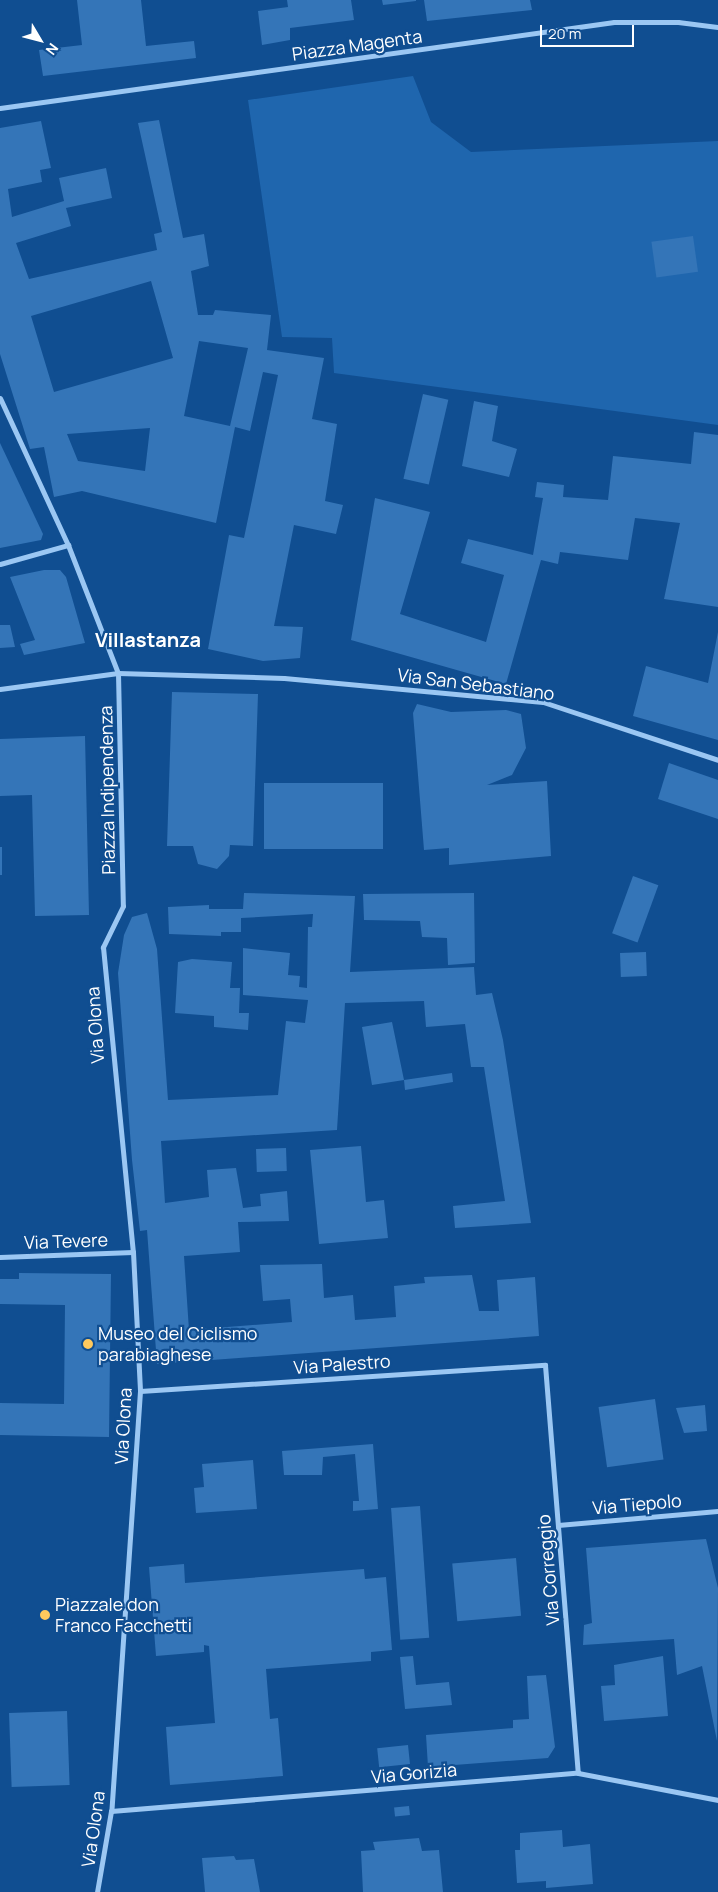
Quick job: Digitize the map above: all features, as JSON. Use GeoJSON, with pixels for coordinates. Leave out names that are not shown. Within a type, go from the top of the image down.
{"type":"FeatureCollection","features":[{"type":"Feature","properties":{"kind":"street","name":"Piazza Magenta"},"geometry":{"type":"LineString","coordinates":[[0,108],[614,22],[664,21],[718,28]]}},
{"type":"Feature","properties":{"kind":"street","name":"Piazza Indipendenza"},"geometry":{"type":"LineString","coordinates":[[0,398],[68,545],[118,673],[123,906]]}},
{"type":"Feature","properties":{"kind":"street"},"geometry":{"type":"LineString","coordinates":[[0,564],[68,545]]}},
{"type":"Feature","properties":{"kind":"street"},"geometry":{"type":"LineString","coordinates":[[0,689],[118,673]]}},
{"type":"Feature","properties":{"kind":"street","name":"Via San Sebastiano"},"geometry":{"type":"LineString","coordinates":[[118,673],[284,678],[543,702],[718,760]]}},
{"type":"Feature","properties":{"kind":"street","name":"Via Olona"},"geometry":{"type":"LineString","coordinates":[[97,1892],[111,1811],[140,1391],[133,1252],[103,947],[123,906]]}},
{"type":"Feature","properties":{"kind":"street","name":"Via Tevere"},"geometry":{"type":"LineString","coordinates":[[0,1257],[133,1252]]}},
{"type":"Feature","properties":{"kind":"street","name":"Via Palestro"},"geometry":{"type":"LineString","coordinates":[[140,1391],[545,1365]]}},
{"type":"Feature","properties":{"kind":"street","name":"Via Correggio"},"geometry":{"type":"LineString","coordinates":[[545,1365],[578,1773]]}},
{"type":"Feature","properties":{"kind":"street","name":"Via Tiepolo"},"geometry":{"type":"LineString","coordinates":[[558,1524],[718,1511]]}},
{"type":"Feature","properties":{"kind":"street","name":"Via Gorizia"},"geometry":{"type":"LineString","coordinates":[[111,1811],[578,1773],[718,1800]]}},
{"type":"Feature","properties":{"kind":"shaded area"},"geometry":{"type":"Polygon","coordinates":[[[413,76],[431,122],[471,152],[718,141],[718,425],[334,373],[332,338],[282,337],[248,100],[413,76]]]}},
{"type":"Feature","properties":{"kind":"building"},"geometry":{"type":"Polygon","coordinates":[[[77,0],[141,0],[146,46],[194,41],[196,58],[43,76],[39,50],[82,45],[77,0]]]}},
{"type":"Feature","properties":{"kind":"building"},"geometry":{"type":"Polygon","coordinates":[[[287,0],[351,0],[354,20],[290,28],[290,40],[262,45],[258,11],[288,7],[287,0]]]}},
{"type":"Feature","properties":{"kind":"building"},"geometry":{"type":"Polygon","coordinates":[[[382,0],[416,0],[416,1],[383,5],[382,0]]]}},
{"type":"Feature","properties":{"kind":"building"},"geometry":{"type":"Polygon","coordinates":[[[424,0],[530,0],[532,10],[427,21],[424,0]]]}},
{"type":"Feature","properties":{"kind":"building"},"geometry":{"type":"Polygon","coordinates":[[[159,120],[183,238],[204,234],[209,266],[191,271],[198,315],[213,315],[215,310],[271,315],[267,350],[324,358],[312,419],[337,424],[325,501],[343,505],[336,534],[294,525],[274,626],[303,627],[300,658],[263,661],[208,649],[229,535],[244,538],[278,375],[263,372],[250,431],[235,427],[216,523],[82,491],[54,497],[44,447],[30,449],[0,354],[0,128],[41,121],[51,168],[40,170],[42,182],[8,189],[12,217],[64,201],[59,178],[106,168],[112,198],[66,208],[71,226],[16,243],[29,279],[157,250],[154,234],[162,232],[138,123],[159,120]],[[151,281],[31,316],[54,392],[173,358],[151,281]],[[199,341],[184,416],[230,426],[248,348],[199,341]],[[150,428],[67,434],[78,461],[145,471],[150,428]]]}},
{"type":"Feature","properties":{"kind":"building"},"geometry":{"type":"Polygon","coordinates":[[[693,236],[698,272],[656,277],[651,242],[693,236]]]}},
{"type":"Feature","properties":{"kind":"building"},"geometry":{"type":"Polygon","coordinates":[[[423,394],[448,400],[429,485],[403,479],[423,394]]]}},
{"type":"Feature","properties":{"kind":"building"},"geometry":{"type":"Polygon","coordinates":[[[474,401],[498,406],[492,441],[517,449],[509,477],[462,466],[474,401]]]}},
{"type":"Feature","properties":{"kind":"building"},"geometry":{"type":"Polygon","coordinates":[[[694,432],[718,435],[718,607],[664,599],[680,523],[635,518],[628,560],[560,552],[558,564],[541,560],[506,684],[351,640],[375,498],[430,512],[400,614],[486,642],[504,575],[461,563],[468,539],[533,555],[543,498],[535,497],[537,482],[564,485],[563,497],[608,500],[613,456],[691,464],[694,432]]]}},
{"type":"Feature","properties":{"kind":"building"},"geometry":{"type":"Polygon","coordinates":[[[0,443],[43,534],[41,540],[0,548],[0,443]]]}},
{"type":"Feature","properties":{"kind":"building"},"geometry":{"type":"Polygon","coordinates":[[[44,570],[60,570],[66,577],[85,643],[24,655],[20,644],[35,640],[10,577],[44,570]]]}},
{"type":"Feature","properties":{"kind":"building"},"geometry":{"type":"Polygon","coordinates":[[[0,625],[10,625],[15,647],[0,648],[0,625]]]}},
{"type":"Feature","properties":{"kind":"building"},"geometry":{"type":"Polygon","coordinates":[[[718,632],[718,740],[633,716],[646,666],[708,683],[718,632]]]}},
{"type":"Feature","properties":{"kind":"building"},"geometry":{"type":"Polygon","coordinates":[[[172,692],[258,694],[253,846],[230,845],[229,856],[217,869],[198,864],[193,846],[167,846],[172,692]]]}},
{"type":"Feature","properties":{"kind":"building"},"geometry":{"type":"Polygon","coordinates":[[[417,704],[451,712],[506,710],[521,714],[526,748],[512,775],[487,785],[547,781],[551,856],[449,865],[449,848],[424,850],[413,713],[417,704]]]}},
{"type":"Feature","properties":{"kind":"building"},"geometry":{"type":"Polygon","coordinates":[[[85,736],[89,915],[35,916],[32,795],[0,796],[0,739],[85,736]]]}},
{"type":"Feature","properties":{"kind":"building"},"geometry":{"type":"Polygon","coordinates":[[[669,763],[718,780],[718,819],[658,799],[669,763]]]}},
{"type":"Feature","properties":{"kind":"building"},"geometry":{"type":"Polygon","coordinates":[[[264,783],[383,783],[383,849],[264,849],[264,783]]]}},
{"type":"Feature","properties":{"kind":"building"},"geometry":{"type":"Polygon","coordinates":[[[0,847],[2,847],[2,875],[0,875],[0,847]]]}},
{"type":"Feature","properties":{"kind":"building"},"geometry":{"type":"Polygon","coordinates":[[[633,876],[658,885],[638,943],[612,933],[633,876]]]}},
{"type":"Feature","properties":{"kind":"building"},"geometry":{"type":"Polygon","coordinates":[[[244,893],[355,896],[350,972],[474,967],[476,995],[492,993],[503,1040],[531,1223],[455,1228],[453,1206],[505,1201],[484,1067],[471,1067],[465,1024],[426,1027],[424,1001],[345,1003],[337,1130],[161,1141],[165,1203],[209,1197],[207,1170],[236,1168],[243,1208],[261,1206],[260,1194],[287,1191],[289,1221],[238,1222],[240,1252],[184,1256],[189,1330],[292,1322],[290,1299],[263,1301],[260,1265],[322,1264],[324,1298],[353,1295],[355,1320],[396,1317],[394,1286],[425,1283],[424,1277],[472,1275],[479,1311],[499,1311],[497,1280],[535,1277],[539,1336],[157,1364],[147,1230],[140,1231],[132,1160],[118,973],[124,935],[132,917],[147,913],[157,949],[168,1100],[278,1095],[286,1021],[305,1023],[308,1000],[243,995],[243,948],[290,953],[288,975],[300,976],[299,987],[307,988],[308,927],[312,927],[313,914],[241,918],[241,932],[221,932],[221,936],[169,934],[168,907],[209,905],[209,909],[243,909],[244,893]]]}},
{"type":"Feature","properties":{"kind":"building"},"geometry":{"type":"Polygon","coordinates":[[[474,893],[475,963],[448,965],[447,938],[422,937],[420,921],[364,920],[363,894],[474,893]]]}},
{"type":"Feature","properties":{"kind":"building"},"geometry":{"type":"Polygon","coordinates":[[[646,952],[647,976],[621,977],[620,953],[646,952]]]}},
{"type":"Feature","properties":{"kind":"building"},"geometry":{"type":"Polygon","coordinates":[[[192,959],[232,962],[230,988],[240,988],[239,1013],[249,1013],[248,1030],[214,1027],[214,1016],[175,1013],[178,962],[192,959]]]}},
{"type":"Feature","properties":{"kind":"building"},"geometry":{"type":"Polygon","coordinates":[[[392,1022],[404,1080],[372,1085],[362,1027],[392,1022]]]}},
{"type":"Feature","properties":{"kind":"building"},"geometry":{"type":"Polygon","coordinates":[[[452,1073],[453,1082],[405,1090],[404,1080],[452,1073]]]}},
{"type":"Feature","properties":{"kind":"building"},"geometry":{"type":"Polygon","coordinates":[[[361,1146],[366,1202],[384,1200],[388,1238],[319,1244],[310,1150],[361,1146]]]}},
{"type":"Feature","properties":{"kind":"building"},"geometry":{"type":"Polygon","coordinates":[[[286,1148],[287,1171],[257,1172],[256,1149],[286,1148]]]}},
{"type":"Feature","properties":{"kind":"building"},"geometry":{"type":"Polygon","coordinates":[[[19,1273],[111,1274],[109,1437],[0,1435],[0,1403],[64,1404],[65,1305],[0,1304],[0,1279],[19,1279],[19,1273]]]}},
{"type":"Feature","properties":{"kind":"building"},"geometry":{"type":"Polygon","coordinates":[[[655,1399],[663,1459],[607,1467],[599,1407],[655,1399]]]}},
{"type":"Feature","properties":{"kind":"building"},"geometry":{"type":"Polygon","coordinates":[[[705,1405],[707,1431],[684,1433],[676,1408],[705,1405]]]}},
{"type":"Feature","properties":{"kind":"building"},"geometry":{"type":"Polygon","coordinates":[[[373,1444],[378,1509],[353,1511],[353,1501],[359,1501],[355,1454],[323,1457],[322,1475],[284,1475],[282,1451],[373,1444]]]}},
{"type":"Feature","properties":{"kind":"building"},"geometry":{"type":"Polygon","coordinates":[[[253,1460],[257,1509],[196,1513],[194,1488],[204,1487],[202,1464],[253,1460]]]}},
{"type":"Feature","properties":{"kind":"building"},"geometry":{"type":"Polygon","coordinates":[[[420,1506],[429,1638],[400,1640],[391,1508],[420,1506]]]}},
{"type":"Feature","properties":{"kind":"building"},"geometry":{"type":"Polygon","coordinates":[[[706,1539],[718,1588],[717,1741],[702,1666],[677,1675],[674,1639],[583,1645],[584,1625],[592,1623],[586,1548],[706,1539]]]}},
{"type":"Feature","properties":{"kind":"building"},"geometry":{"type":"Polygon","coordinates":[[[516,1558],[521,1616],[457,1621],[452,1564],[516,1558]]]}},
{"type":"Feature","properties":{"kind":"building"},"geometry":{"type":"Polygon","coordinates":[[[184,1564],[185,1583],[364,1569],[365,1579],[386,1577],[392,1650],[371,1652],[371,1661],[266,1669],[270,1719],[278,1718],[283,1776],[170,1785],[166,1727],[215,1723],[209,1646],[204,1645],[204,1652],[156,1656],[149,1567],[184,1564]]]}},
{"type":"Feature","properties":{"kind":"building"},"geometry":{"type":"Polygon","coordinates":[[[413,1656],[416,1685],[449,1682],[452,1705],[405,1709],[400,1657],[413,1656]]]}},
{"type":"Feature","properties":{"kind":"building"},"geometry":{"type":"Polygon","coordinates":[[[663,1656],[668,1716],[604,1721],[601,1686],[615,1685],[614,1665],[663,1656]]]}},
{"type":"Feature","properties":{"kind":"building"},"geometry":{"type":"Polygon","coordinates":[[[546,1675],[555,1747],[548,1758],[428,1767],[426,1735],[513,1728],[513,1720],[529,1719],[527,1676],[546,1675]]]}},
{"type":"Feature","properties":{"kind":"building"},"geometry":{"type":"Polygon","coordinates":[[[67,1711],[70,1785],[12,1787],[9,1713],[67,1711]]]}},
{"type":"Feature","properties":{"kind":"building"},"geometry":{"type":"Polygon","coordinates":[[[408,1745],[410,1764],[379,1767],[377,1748],[408,1745]]]}},
{"type":"Feature","properties":{"kind":"building"},"geometry":{"type":"Polygon","coordinates":[[[409,1806],[410,1815],[395,1817],[394,1808],[409,1806]]]}},
{"type":"Feature","properties":{"kind":"building"},"geometry":{"type":"Polygon","coordinates":[[[562,1830],[563,1847],[590,1844],[593,1884],[546,1888],[546,1881],[517,1883],[515,1850],[520,1850],[520,1833],[562,1830]]]}},
{"type":"Feature","properties":{"kind":"building"},"geometry":{"type":"Polygon","coordinates":[[[419,1838],[422,1851],[439,1850],[443,1892],[363,1892],[361,1851],[375,1850],[373,1842],[419,1838]]]}},
{"type":"Feature","properties":{"kind":"building"},"geometry":{"type":"Polygon","coordinates":[[[234,1856],[236,1860],[254,1859],[260,1892],[205,1892],[202,1858],[234,1856]]]}},
{"type":"Feature","properties":{"kind":"place","name":"Museo del Ciclismo parabiaghese"},"geometry":{"type":"Point","coordinates":[88,1344]}},
{"type":"Feature","properties":{"kind":"place","name":"Piazzale don Franco Facchetti"},"geometry":{"type":"Point","coordinates":[45,1615]}},
{"type":"Feature","properties":{"kind":"district","name":"Villastanza"},"geometry":{"type":"Point","coordinates":[148,639]}}]}
